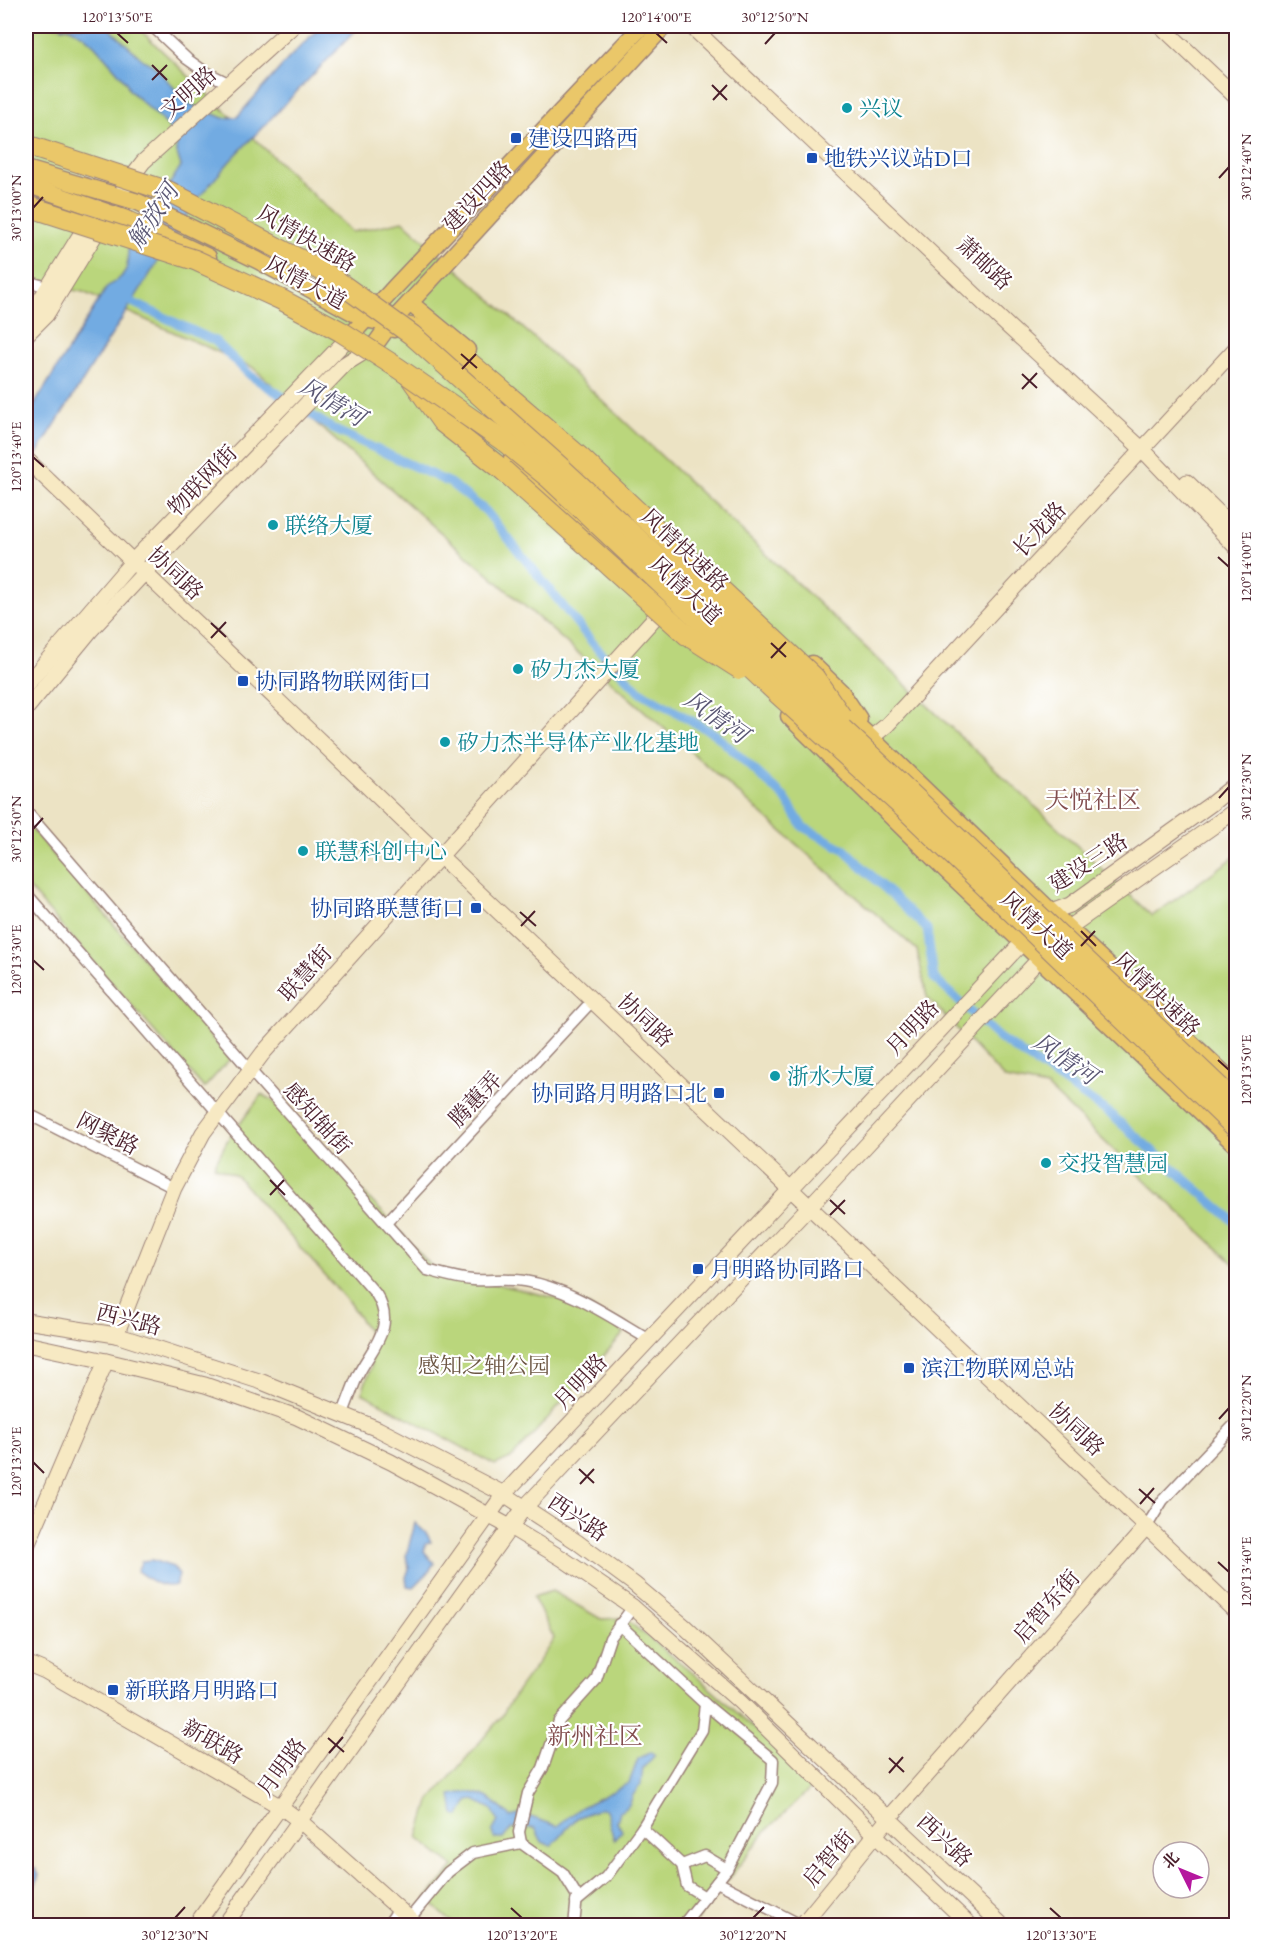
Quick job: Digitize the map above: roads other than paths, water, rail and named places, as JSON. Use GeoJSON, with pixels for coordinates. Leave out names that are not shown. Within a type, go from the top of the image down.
{"type":"FeatureCollection","features":[{"type":"Feature","properties":{"kind":"highway","name":"风情快速路"},"geometry":{"type":"LineString","coordinates":[[26,145],[170,192],[326,273],[411,335],[482,396],[867,743],[1236,1103]]}},
{"type":"Feature","properties":{"kind":"highway","name":"风情快速路"},"geometry":{"type":"LineString","coordinates":[[26,206],[195,260],[282,300],[340,331],[505,442],[549,478],[778,694],[905,809],[1236,1128]]}},
{"type":"Feature","properties":{"kind":"highway"},"geometry":{"type":"LineString","coordinates":[[390,324],[426,331],[457,352],[580,457],[814,677],[867,743]]}},
{"type":"Feature","properties":{"kind":"highway"},"geometry":{"type":"LineString","coordinates":[[402,364],[442,423],[503,470],[687,635],[778,694]]}},
{"type":"Feature","properties":{"kind":"main road","name":"建设四路"},"geometry":{"type":"LineString","coordinates":[[353,333],[642,26]]}},
{"type":"Feature","properties":{"kind":"main road","name":"建设四路"},"geometry":{"type":"LineString","coordinates":[[374,346],[390,324],[664,26]]}},
{"type":"Feature","properties":{"kind":"main road","name":"风情大道"},"geometry":{"type":"LineString","coordinates":[[26,169],[138,202],[199,231],[365,319],[390,324],[404,337],[453,361],[495,396],[1236,1085]]}},
{"type":"Feature","properties":{"kind":"main road","name":"风情大道"},"geometry":{"type":"LineString","coordinates":[[26,184],[127,219],[184,246],[334,321],[447,392],[525,471],[799,725],[947,871],[1236,1145]]}},
{"type":"Feature","properties":{"kind":"main road"},"geometry":{"type":"LineString","coordinates":[[410,303],[504,381],[841,692],[867,743]]}},
{"type":"Feature","properties":{"kind":"street"},"geometry":{"type":"LineString","coordinates":[[152,26],[224,89]]}},
{"type":"Feature","properties":{"kind":"street","name":"文明路"},"geometry":{"type":"LineString","coordinates":[[117,195],[143,162],[292,26]]}},
{"type":"Feature","properties":{"kind":"street","name":"萧邮路"},"geometry":{"type":"LineString","coordinates":[[692,26],[1010,328],[1236,530]]}},
{"type":"Feature","properties":{"kind":"street","name":"萧邮路"},"geometry":{"type":"LineString","coordinates":[[705,26],[1145,448],[1236,547]]}},
{"type":"Feature","properties":{"kind":"street"},"geometry":{"type":"LineString","coordinates":[[1161,26],[1236,97]]}},
{"type":"Feature","properties":{"kind":"street"},"geometry":{"type":"LineString","coordinates":[[26,323],[48,287],[103,211]]}},
{"type":"Feature","properties":{"kind":"street"},"geometry":{"type":"LineString","coordinates":[[26,335],[46,315],[103,211]]}},
{"type":"Feature","properties":{"kind":"street"},"geometry":{"type":"LineString","coordinates":[[26,281],[48,287]]}},
{"type":"Feature","properties":{"kind":"street","name":"物联网街"},"geometry":{"type":"LineString","coordinates":[[26,685],[305,394],[353,333]]}},
{"type":"Feature","properties":{"kind":"street","name":"物联网街"},"geometry":{"type":"LineString","coordinates":[[305,394],[374,346]]}},
{"type":"Feature","properties":{"kind":"street","name":"长龙路"},"geometry":{"type":"LineString","coordinates":[[867,743],[1236,348]]}},
{"type":"Feature","properties":{"kind":"street","name":"协同路"},"geometry":{"type":"LineString","coordinates":[[26,459],[440,856],[1236,1612]]}},
{"type":"Feature","properties":{"kind":"street","name":"物联网街"},"geometry":{"type":"LineString","coordinates":[[26,709],[138,568]]}},
{"type":"Feature","properties":{"kind":"street","name":"联慧街"},"geometry":{"type":"LineString","coordinates":[[116,1335],[174,1188],[202,1133],[263,1053],[667,604]]}},
{"type":"Feature","properties":{"kind":"street","name":"建设三路"},"geometry":{"type":"LineString","coordinates":[[1051,912],[1070,904],[1236,784]]}},
{"type":"Feature","properties":{"kind":"street","name":"建设三路"},"geometry":{"type":"LineString","coordinates":[[1068,928],[1236,810]]}},
{"type":"Feature","properties":{"kind":"street","name":"感知轴街"},"geometry":{"type":"LineString","coordinates":[[26,811],[427,1270],[472,1280],[524,1281],[562,1291],[650,1340]]}},
{"type":"Feature","properties":{"kind":"street"},"geometry":{"type":"LineString","coordinates":[[26,893],[376,1294],[383,1305],[384,1320],[380,1339],[359,1373],[342,1415]]}},
{"type":"Feature","properties":{"kind":"street","name":"月明路"},"geometry":{"type":"LineString","coordinates":[[195,1926],[504,1494],[1051,912]]}},
{"type":"Feature","properties":{"kind":"street","name":"月明路"},"geometry":{"type":"LineString","coordinates":[[224,1926],[524,1508],[809,1207],[1068,928]]}},
{"type":"Feature","properties":{"kind":"street","name":"腾蕙弄"},"geometry":{"type":"LineString","coordinates":[[386,1223],[593,1000]]}},
{"type":"Feature","properties":{"kind":"street","name":"网聚路"},"geometry":{"type":"LineString","coordinates":[[26,1113],[174,1188]]}},
{"type":"Feature","properties":{"kind":"street","name":"西兴路"},"geometry":{"type":"LineString","coordinates":[[26,1321],[116,1335],[262,1382],[378,1429],[504,1494],[625,1577],[684,1626],[1003,1926]]}},
{"type":"Feature","properties":{"kind":"street","name":"西兴路"},"geometry":{"type":"LineString","coordinates":[[26,1344],[205,1385],[297,1417],[391,1462],[564,1559],[633,1607],[740,1702],[970,1926]]}},
{"type":"Feature","properties":{"kind":"street"},"geometry":{"type":"LineString","coordinates":[[26,1548],[106,1361]]}},
{"type":"Feature","properties":{"kind":"street","name":"启智东街"},"geometry":{"type":"LineString","coordinates":[[889,1818],[1147,1526],[1163,1500],[1236,1423]]}},
{"type":"Feature","properties":{"kind":"street"},"geometry":{"type":"LineString","coordinates":[[520,1838],[528,1792],[543,1768],[559,1722],[596,1680],[610,1638],[633,1607]]}},
{"type":"Feature","properties":{"kind":"street"},"geometry":{"type":"LineString","coordinates":[[619,1624],[705,1704],[773,1760],[772,1783],[727,1869],[682,1926]]}},
{"type":"Feature","properties":{"kind":"street","name":"新联路"},"geometry":{"type":"LineString","coordinates":[[26,1663],[45,1671],[281,1806],[414,1922]]}},
{"type":"Feature","properties":{"kind":"street"},"geometry":{"type":"LineString","coordinates":[[576,1902],[606,1877],[642,1828],[702,1730],[705,1704]]}},
{"type":"Feature","properties":{"kind":"street","name":"启智街"},"geometry":{"type":"LineString","coordinates":[[801,1925],[889,1818]]}},
{"type":"Feature","properties":{"kind":"street"},"geometry":{"type":"LineString","coordinates":[[642,1828],[682,1865],[687,1886],[705,1898]]}},
{"type":"Feature","properties":{"kind":"street"},"geometry":{"type":"LineString","coordinates":[[520,1838],[563,1873],[577,1896],[574,1926]]}},
{"type":"Feature","properties":{"kind":"street"},"geometry":{"type":"LineString","coordinates":[[414,1922],[448,1872],[473,1854],[520,1838]]}},
{"type":"Feature","properties":{"kind":"street"},"geometry":{"type":"LineString","coordinates":[[682,1865],[705,1856],[727,1869]]}},
{"type":"Feature","properties":{"kind":"street"},"geometry":{"type":"LineString","coordinates":[[717,1882],[801,1925]]}},
{"type":"Feature","properties":{"kind":"street"},"geometry":{"type":"LineString","coordinates":[[387,1926],[396,1913],[397,1906]]}},
{"type":"Feature","properties":{"kind":"water","name":"解放河"},"geometry":{"type":"Polygon","coordinates":[[[61,26],[107,26],[143,60],[153,65],[188,103],[223,118],[237,117],[288,59],[321,26],[360,26],[230,161],[196,201],[26,471],[26,418],[107,287],[121,277],[127,268],[128,250],[181,166],[176,150],[177,143],[167,125],[129,90],[126,82],[95,46],[83,35],[61,26]]]}},
{"type":"Feature","properties":{"kind":"water"},"geometry":{"type":"Polygon","coordinates":[[[415,1523],[427,1534],[431,1542],[426,1543],[424,1551],[434,1563],[414,1587],[407,1586],[406,1577],[409,1569],[406,1556],[415,1523]]]}},
{"type":"Feature","properties":{"kind":"water"},"geometry":{"type":"Polygon","coordinates":[[[152,1560],[173,1567],[179,1575],[176,1585],[160,1585],[137,1571],[142,1561],[152,1560]]]}},
{"type":"Feature","properties":{"kind":"water"},"geometry":{"type":"Polygon","coordinates":[[[651,1752],[655,1755],[643,1768],[641,1784],[629,1805],[620,1812],[617,1821],[622,1831],[614,1840],[606,1810],[600,1808],[577,1818],[551,1846],[542,1842],[535,1828],[512,1828],[504,1838],[494,1838],[492,1832],[498,1821],[492,1809],[474,1800],[468,1801],[460,1816],[454,1814],[451,1795],[470,1792],[478,1793],[491,1800],[511,1817],[522,1814],[557,1826],[580,1808],[629,1783],[638,1759],[651,1752]]]}},
{"type":"Feature","properties":{"kind":"water"},"geometry":{"type":"Polygon","coordinates":[[[26,1865],[28,1868],[35,1868],[39,1875],[26,1906],[26,1865]]]}},
{"type":"Feature","properties":{"kind":"waterway","name":"风情河"},"geometry":{"type":"LineString","coordinates":[[123,298],[215,341],[251,376],[335,430],[450,483],[486,511],[596,647],[639,691],[715,734],[785,798],[803,827],[844,849],[927,929],[934,978],[999,1038],[1109,1113],[1236,1223]]}},
{"type":"Feature","properties":{"kind":"place","name":"兴议"},"geometry":{"type":"Point","coordinates":[847,108]}},
{"type":"Feature","properties":{"kind":"place","name":"建设四路西"},"geometry":{"type":"Point","coordinates":[516,138]}},
{"type":"Feature","properties":{"kind":"place","name":"地铁兴议站D口"},"geometry":{"type":"Point","coordinates":[812,158]}},
{"type":"Feature","properties":{"kind":"place","name":"联络大厦"},"geometry":{"type":"Point","coordinates":[273,525]}},
{"type":"Feature","properties":{"kind":"place","name":"矽力杰大厦"},"geometry":{"type":"Point","coordinates":[518,669]}},
{"type":"Feature","properties":{"kind":"place","name":"协同路物联网街口"},"geometry":{"type":"Point","coordinates":[243,681]}},
{"type":"Feature","properties":{"kind":"place","name":"矽力杰半导体产业化基地"},"geometry":{"type":"Point","coordinates":[445,742]}},
{"type":"Feature","properties":{"kind":"place","name":"联慧科创中心"},"geometry":{"type":"Point","coordinates":[303,851]}},
{"type":"Feature","properties":{"kind":"place","name":"协同路联慧街口"},"geometry":{"type":"Point","coordinates":[476,908]}},
{"type":"Feature","properties":{"kind":"place","name":"浙水大厦"},"geometry":{"type":"Point","coordinates":[775,1076]}},
{"type":"Feature","properties":{"kind":"place","name":"协同路月明路口北"},"geometry":{"type":"Point","coordinates":[719,1093]}},
{"type":"Feature","properties":{"kind":"place","name":"交投智慧园"},"geometry":{"type":"Point","coordinates":[1046,1163]}},
{"type":"Feature","properties":{"kind":"place","name":"月明路协同路口"},"geometry":{"type":"Point","coordinates":[698,1269]}},
{"type":"Feature","properties":{"kind":"place","name":"滨江物联网总站"},"geometry":{"type":"Point","coordinates":[909,1368]}},
{"type":"Feature","properties":{"kind":"place","name":"新联路月明路口"},"geometry":{"type":"Point","coordinates":[113,1690]}},
{"type":"Feature","properties":{"kind":"district","name":"天悦社区"},"geometry":{"type":"Point","coordinates":[1093,800]}},
{"type":"Feature","properties":{"kind":"district","name":"新州社区"},"geometry":{"type":"Point","coordinates":[595,1736]}},
{"type":"Feature","properties":{"kind":"park label","name":"感知之轴公园"},"geometry":{"type":"Point","coordinates":[484,1365]}}]}
